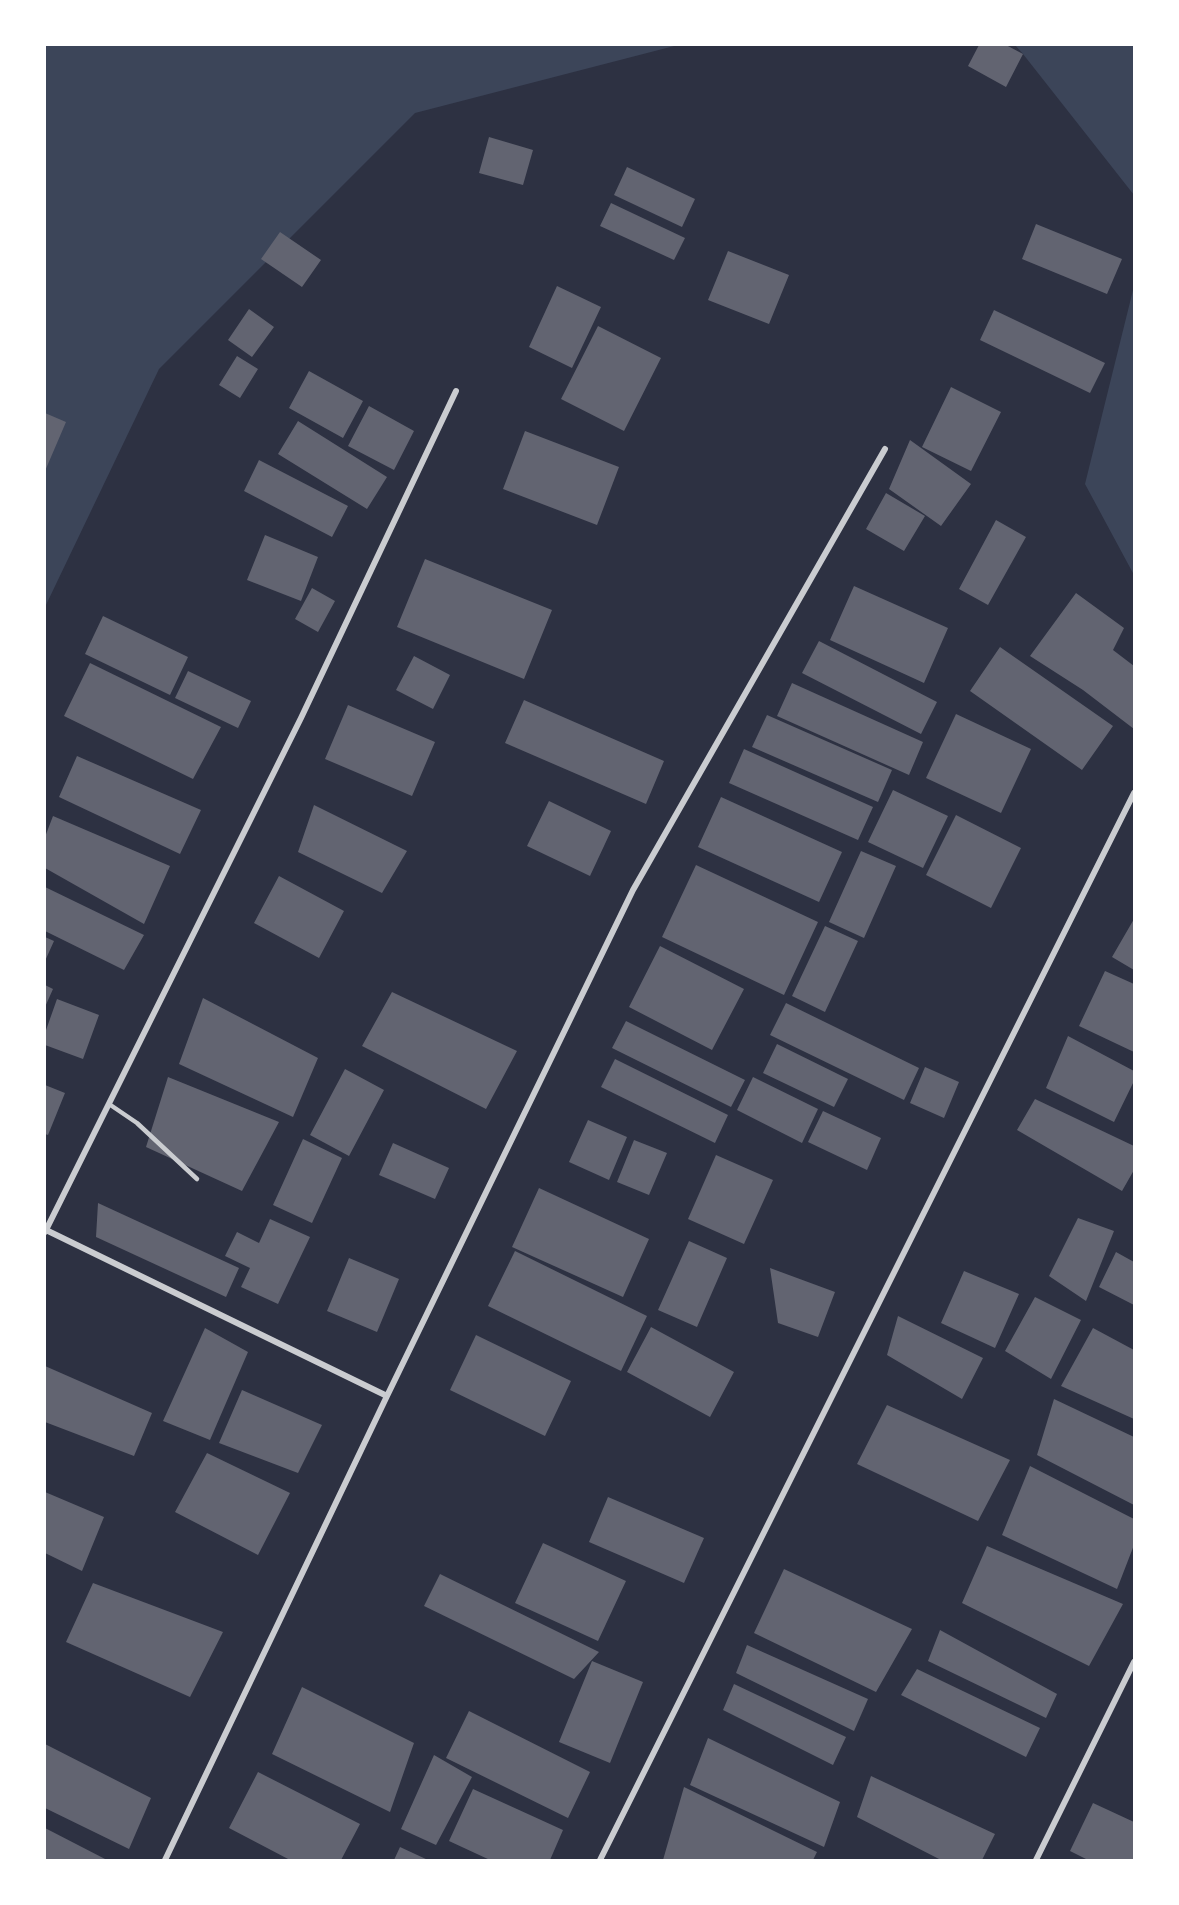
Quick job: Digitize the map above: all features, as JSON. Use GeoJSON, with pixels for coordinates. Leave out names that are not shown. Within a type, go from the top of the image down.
{"type":"FeatureCollection","features":[{"type":"Feature","properties":{"kind":"street"},"geometry":{"type":"LineString","coordinates":[[387,1396],[45,1231],[301,718],[456,391]]}},
{"type":"Feature","properties":{"kind":"street"},"geometry":{"type":"LineString","coordinates":[[165,1860],[633,890],[885,449]]}},
{"type":"Feature","properties":{"kind":"street"},"geometry":{"type":"LineString","coordinates":[[600,1860],[1134,793]]}},
{"type":"Feature","properties":{"kind":"street"},"geometry":{"type":"LineString","coordinates":[[1036,1860],[1134,1662]]}},
{"type":"Feature","properties":{"kind":"lane"},"geometry":{"type":"LineString","coordinates":[[109,1104],[137,1123],[197,1179]]}},
{"type":"Feature","properties":{"kind":"shaded area"},"geometry":{"type":"Polygon","coordinates":[[[45,45],[678,45],[415,113],[159,369],[45,607],[45,45]]]}},
{"type":"Feature","properties":{"kind":"shaded area"},"geometry":{"type":"Polygon","coordinates":[[[1015,45],[1134,45],[1134,195],[1023,54],[1015,45]]]}},
{"type":"Feature","properties":{"kind":"shaded area"},"geometry":{"type":"Polygon","coordinates":[[[1134,286],[1134,575],[1085,484],[1134,286]]]}},
{"type":"Feature","properties":{"kind":"building"},"geometry":{"type":"Polygon","coordinates":[[[979,45],[1006,45],[1023,54],[1006,87],[968,66],[979,45]]]}},
{"type":"Feature","properties":{"kind":"building"},"geometry":{"type":"Polygon","coordinates":[[[489,137],[533,150],[523,185],[479,173],[489,137]]]}},
{"type":"Feature","properties":{"kind":"building"},"geometry":{"type":"Polygon","coordinates":[[[627,167],[695,199],[682,227],[614,195],[627,167]]]}},
{"type":"Feature","properties":{"kind":"building"},"geometry":{"type":"Polygon","coordinates":[[[611,203],[685,238],[674,260],[600,226],[611,203]]]}},
{"type":"Feature","properties":{"kind":"building"},"geometry":{"type":"Polygon","coordinates":[[[1036,224],[1122,259],[1107,294],[1022,259],[1036,224]]]}},
{"type":"Feature","properties":{"kind":"building"},"geometry":{"type":"Polygon","coordinates":[[[280,232],[321,260],[302,287],[261,259],[280,232]]]}},
{"type":"Feature","properties":{"kind":"building"},"geometry":{"type":"Polygon","coordinates":[[[728,251],[789,275],[769,324],[708,300],[728,251]]]}},
{"type":"Feature","properties":{"kind":"building"},"geometry":{"type":"Polygon","coordinates":[[[557,286],[601,307],[572,368],[529,347],[557,286]]]}},
{"type":"Feature","properties":{"kind":"building"},"geometry":{"type":"Polygon","coordinates":[[[249,309],[274,327],[252,357],[228,340],[249,309]]]}},
{"type":"Feature","properties":{"kind":"building"},"geometry":{"type":"Polygon","coordinates":[[[994,310],[1105,363],[1090,393],[980,340],[994,310]]]}},
{"type":"Feature","properties":{"kind":"building"},"geometry":{"type":"Polygon","coordinates":[[[598,326],[661,358],[624,431],[561,399],[598,326]]]}},
{"type":"Feature","properties":{"kind":"building"},"geometry":{"type":"Polygon","coordinates":[[[237,356],[258,369],[240,398],[219,385],[237,356]]]}},
{"type":"Feature","properties":{"kind":"building"},"geometry":{"type":"Polygon","coordinates":[[[309,371],[363,401],[343,438],[289,408],[309,371]]]}},
{"type":"Feature","properties":{"kind":"building"},"geometry":{"type":"Polygon","coordinates":[[[951,387],[1001,412],[971,471],[922,447],[951,387]]]}},
{"type":"Feature","properties":{"kind":"building"},"geometry":{"type":"Polygon","coordinates":[[[369,406],[414,431],[394,470],[348,446],[369,406]]]}},
{"type":"Feature","properties":{"kind":"building"},"geometry":{"type":"Polygon","coordinates":[[[45,413],[66,422],[45,471],[45,413]]]}},
{"type":"Feature","properties":{"kind":"building"},"geometry":{"type":"Polygon","coordinates":[[[298,421],[387,477],[367,509],[278,454],[298,421]]]}},
{"type":"Feature","properties":{"kind":"building"},"geometry":{"type":"Polygon","coordinates":[[[525,431],[619,467],[597,525],[503,489],[525,431]]]}},
{"type":"Feature","properties":{"kind":"building"},"geometry":{"type":"Polygon","coordinates":[[[910,440],[971,484],[941,526],[889,489],[910,440]]]}},
{"type":"Feature","properties":{"kind":"building"},"geometry":{"type":"Polygon","coordinates":[[[259,460],[348,506],[332,537],[244,491],[259,460]]]}},
{"type":"Feature","properties":{"kind":"building"},"geometry":{"type":"Polygon","coordinates":[[[886,493],[925,516],[904,551],[866,529],[886,493]]]}},
{"type":"Feature","properties":{"kind":"building"},"geometry":{"type":"Polygon","coordinates":[[[996,520],[1026,537],[988,605],[959,589],[996,520]]]}},
{"type":"Feature","properties":{"kind":"building"},"geometry":{"type":"Polygon","coordinates":[[[265,535],[318,557],[301,601],[247,580],[265,535]]]}},
{"type":"Feature","properties":{"kind":"building"},"geometry":{"type":"Polygon","coordinates":[[[425,559],[552,610],[524,679],[397,627],[425,559]]]}},
{"type":"Feature","properties":{"kind":"building"},"geometry":{"type":"Polygon","coordinates":[[[854,586],[948,628],[924,683],[830,640],[854,586]]]}},
{"type":"Feature","properties":{"kind":"building"},"geometry":{"type":"Polygon","coordinates":[[[312,588],[335,601],[318,632],[295,619],[312,588]]]}},
{"type":"Feature","properties":{"kind":"building"},"geometry":{"type":"Polygon","coordinates":[[[1076,593],[1124,628],[1113,650],[1134,666],[1134,729],[1083,690],[1030,656],[1076,593]]]}},
{"type":"Feature","properties":{"kind":"building"},"geometry":{"type":"Polygon","coordinates":[[[103,616],[188,657],[170,695],[85,654],[103,616]]]}},
{"type":"Feature","properties":{"kind":"building"},"geometry":{"type":"Polygon","coordinates":[[[819,641],[937,702],[921,734],[802,673],[819,641]]]}},
{"type":"Feature","properties":{"kind":"building"},"geometry":{"type":"Polygon","coordinates":[[[1000,647],[1113,726],[1082,770],[970,691],[1000,647]]]}},
{"type":"Feature","properties":{"kind":"building"},"geometry":{"type":"Polygon","coordinates":[[[414,656],[450,675],[433,709],[396,690],[414,656]]]}},
{"type":"Feature","properties":{"kind":"building"},"geometry":{"type":"Polygon","coordinates":[[[90,663],[221,727],[193,779],[64,716],[90,663]]]}},
{"type":"Feature","properties":{"kind":"building"},"geometry":{"type":"Polygon","coordinates":[[[188,671],[251,701],[238,728],[175,698],[188,671]]]}},
{"type":"Feature","properties":{"kind":"building"},"geometry":{"type":"Polygon","coordinates":[[[792,683],[923,742],[909,775],[777,716],[792,683]]]}},
{"type":"Feature","properties":{"kind":"building"},"geometry":{"type":"Polygon","coordinates":[[[524,700],[664,761],[646,804],[505,743],[524,700]]]}},
{"type":"Feature","properties":{"kind":"building"},"geometry":{"type":"Polygon","coordinates":[[[348,705],[435,742],[412,796],[325,759],[348,705]]]}},
{"type":"Feature","properties":{"kind":"building"},"geometry":{"type":"Polygon","coordinates":[[[956,714],[1031,749],[1001,813],[926,778],[956,714]]]}},
{"type":"Feature","properties":{"kind":"building"},"geometry":{"type":"Polygon","coordinates":[[[767,715],[892,770],[878,802],[752,747],[767,715]]]}},
{"type":"Feature","properties":{"kind":"building"},"geometry":{"type":"Polygon","coordinates":[[[744,749],[873,807],[858,840],[729,783],[744,749]]]}},
{"type":"Feature","properties":{"kind":"building"},"geometry":{"type":"Polygon","coordinates":[[[77,756],[201,810],[180,854],[59,797],[77,756]]]}},
{"type":"Feature","properties":{"kind":"building"},"geometry":{"type":"Polygon","coordinates":[[[893,790],[948,816],[923,868],[868,842],[893,790]]]}},
{"type":"Feature","properties":{"kind":"building"},"geometry":{"type":"Polygon","coordinates":[[[721,797],[842,852],[819,902],[698,847],[721,797]]]}},
{"type":"Feature","properties":{"kind":"building"},"geometry":{"type":"Polygon","coordinates":[[[549,801],[611,831],[590,876],[527,846],[549,801]]]}},
{"type":"Feature","properties":{"kind":"building"},"geometry":{"type":"Polygon","coordinates":[[[314,805],[407,851],[382,893],[298,852],[314,805]]]}},
{"type":"Feature","properties":{"kind":"building"},"geometry":{"type":"Polygon","coordinates":[[[956,815],[1021,848],[991,908],[926,875],[956,815]]]}},
{"type":"Feature","properties":{"kind":"building"},"geometry":{"type":"Polygon","coordinates":[[[53,816],[170,866],[144,924],[45,868],[45,837],[53,816]]]}},
{"type":"Feature","properties":{"kind":"building"},"geometry":{"type":"Polygon","coordinates":[[[861,851],[896,866],[864,938],[829,922],[861,851]]]}},
{"type":"Feature","properties":{"kind":"building"},"geometry":{"type":"Polygon","coordinates":[[[696,865],[818,922],[784,995],[662,937],[696,865]]]}},
{"type":"Feature","properties":{"kind":"building"},"geometry":{"type":"Polygon","coordinates":[[[279,876],[344,911],[319,958],[254,923],[279,876]]]}},
{"type":"Feature","properties":{"kind":"building"},"geometry":{"type":"Polygon","coordinates":[[[45,887],[144,935],[124,970],[45,931],[45,887]]]}},
{"type":"Feature","properties":{"kind":"building"},"geometry":{"type":"Polygon","coordinates":[[[1134,919],[1134,970],[1112,957],[1134,919]]]}},
{"type":"Feature","properties":{"kind":"building"},"geometry":{"type":"Polygon","coordinates":[[[825,926],[858,941],[825,1012],[792,996],[825,926]]]}},
{"type":"Feature","properties":{"kind":"building"},"geometry":{"type":"Polygon","coordinates":[[[45,937],[54,941],[45,961],[45,937]]]}},
{"type":"Feature","properties":{"kind":"building"},"geometry":{"type":"Polygon","coordinates":[[[660,946],[744,989],[712,1050],[629,1007],[660,946]]]}},
{"type":"Feature","properties":{"kind":"building"},"geometry":{"type":"Polygon","coordinates":[[[1105,971],[1134,984],[1134,1052],[1079,1026],[1105,971]]]}},
{"type":"Feature","properties":{"kind":"building"},"geometry":{"type":"Polygon","coordinates":[[[45,985],[53,989],[45,1007],[45,985]]]}},
{"type":"Feature","properties":{"kind":"building"},"geometry":{"type":"Polygon","coordinates":[[[392,992],[517,1051],[486,1109],[362,1046],[392,992]]]}},
{"type":"Feature","properties":{"kind":"building"},"geometry":{"type":"Polygon","coordinates":[[[203,998],[318,1058],[293,1117],[179,1064],[203,998]]]}},
{"type":"Feature","properties":{"kind":"building"},"geometry":{"type":"Polygon","coordinates":[[[57,999],[99,1015],[83,1059],[45,1045],[45,1033],[57,999]]]}},
{"type":"Feature","properties":{"kind":"building"},"geometry":{"type":"Polygon","coordinates":[[[786,1003],[919,1068],[904,1100],[770,1035],[786,1003]]]}},
{"type":"Feature","properties":{"kind":"building"},"geometry":{"type":"Polygon","coordinates":[[[626,1021],[745,1080],[731,1107],[612,1048],[626,1021]]]}},
{"type":"Feature","properties":{"kind":"building"},"geometry":{"type":"Polygon","coordinates":[[[1068,1036],[1134,1071],[1134,1081],[1114,1122],[1046,1088],[1068,1036]]]}},
{"type":"Feature","properties":{"kind":"building"},"geometry":{"type":"Polygon","coordinates":[[[777,1044],[848,1079],[834,1107],[763,1073],[777,1044]]]}},
{"type":"Feature","properties":{"kind":"building"},"geometry":{"type":"Polygon","coordinates":[[[615,1059],[728,1115],[715,1143],[601,1087],[615,1059]]]}},
{"type":"Feature","properties":{"kind":"building"},"geometry":{"type":"Polygon","coordinates":[[[925,1067],[959,1082],[944,1118],[910,1103],[925,1067]]]}},
{"type":"Feature","properties":{"kind":"building"},"geometry":{"type":"Polygon","coordinates":[[[345,1069],[384,1090],[349,1156],[310,1135],[345,1069]]]}},
{"type":"Feature","properties":{"kind":"building"},"geometry":{"type":"Polygon","coordinates":[[[168,1077],[279,1122],[242,1191],[146,1147],[168,1077]]]}},
{"type":"Feature","properties":{"kind":"building"},"geometry":{"type":"Polygon","coordinates":[[[753,1077],[818,1109],[802,1143],[737,1110],[753,1077]]]}},
{"type":"Feature","properties":{"kind":"building"},"geometry":{"type":"Polygon","coordinates":[[[45,1085],[65,1093],[48,1135],[45,1134],[45,1085]]]}},
{"type":"Feature","properties":{"kind":"building"},"geometry":{"type":"Polygon","coordinates":[[[1035,1099],[1134,1146],[1134,1170],[1122,1191],[1017,1130],[1035,1099]]]}},
{"type":"Feature","properties":{"kind":"building"},"geometry":{"type":"Polygon","coordinates":[[[823,1111],[881,1138],[867,1170],[808,1142],[823,1111]]]}},
{"type":"Feature","properties":{"kind":"building"},"geometry":{"type":"Polygon","coordinates":[[[588,1120],[627,1137],[609,1180],[569,1162],[588,1120]]]}},
{"type":"Feature","properties":{"kind":"building"},"geometry":{"type":"Polygon","coordinates":[[[303,1139],[342,1158],[312,1223],[273,1205],[303,1139]]]}},
{"type":"Feature","properties":{"kind":"building"},"geometry":{"type":"Polygon","coordinates":[[[634,1140],[667,1153],[649,1195],[617,1182],[634,1140]]]}},
{"type":"Feature","properties":{"kind":"building"},"geometry":{"type":"Polygon","coordinates":[[[393,1143],[449,1168],[435,1199],[379,1175],[393,1143]]]}},
{"type":"Feature","properties":{"kind":"building"},"geometry":{"type":"Polygon","coordinates":[[[716,1155],[773,1180],[744,1244],[688,1219],[716,1155]]]}},
{"type":"Feature","properties":{"kind":"building"},"geometry":{"type":"Polygon","coordinates":[[[539,1188],[649,1239],[623,1297],[512,1247],[539,1188]]]}},
{"type":"Feature","properties":{"kind":"building"},"geometry":{"type":"Polygon","coordinates":[[[98,1203],[239,1268],[226,1297],[96,1237],[98,1203]]]}},
{"type":"Feature","properties":{"kind":"building"},"geometry":{"type":"Polygon","coordinates":[[[1078,1218],[1114,1231],[1086,1301],[1049,1276],[1078,1218]]]}},
{"type":"Feature","properties":{"kind":"building"},"geometry":{"type":"Polygon","coordinates":[[[270,1219],[310,1237],[278,1304],[241,1287],[250,1268],[225,1256],[237,1232],[259,1243],[270,1219]]]}},
{"type":"Feature","properties":{"kind":"building"},"geometry":{"type":"Polygon","coordinates":[[[689,1241],[727,1258],[697,1327],[658,1310],[689,1241]]]}},
{"type":"Feature","properties":{"kind":"building"},"geometry":{"type":"Polygon","coordinates":[[[515,1251],[647,1316],[621,1371],[488,1306],[515,1251]]]}},
{"type":"Feature","properties":{"kind":"building"},"geometry":{"type":"Polygon","coordinates":[[[1116,1252],[1134,1262],[1134,1305],[1099,1287],[1116,1252]]]}},
{"type":"Feature","properties":{"kind":"building"},"geometry":{"type":"Polygon","coordinates":[[[349,1258],[399,1279],[377,1332],[327,1311],[349,1258]]]}},
{"type":"Feature","properties":{"kind":"building"},"geometry":{"type":"Polygon","coordinates":[[[770,1268],[835,1292],[818,1337],[778,1323],[770,1268]]]}},
{"type":"Feature","properties":{"kind":"building"},"geometry":{"type":"Polygon","coordinates":[[[964,1271],[1019,1294],[995,1348],[941,1323],[964,1271]]]}},
{"type":"Feature","properties":{"kind":"building"},"geometry":{"type":"Polygon","coordinates":[[[1035,1297],[1081,1320],[1051,1379],[1005,1351],[1035,1297]]]}},
{"type":"Feature","properties":{"kind":"building"},"geometry":{"type":"Polygon","coordinates":[[[898,1316],[983,1358],[962,1399],[887,1355],[898,1316]]]}},
{"type":"Feature","properties":{"kind":"building"},"geometry":{"type":"Polygon","coordinates":[[[651,1327],[734,1372],[710,1417],[627,1372],[651,1327]]]}},
{"type":"Feature","properties":{"kind":"building"},"geometry":{"type":"Polygon","coordinates":[[[205,1328],[248,1352],[210,1440],[163,1421],[205,1328]]]}},
{"type":"Feature","properties":{"kind":"building"},"geometry":{"type":"Polygon","coordinates":[[[1093,1328],[1134,1350],[1134,1419],[1061,1386],[1093,1328]]]}},
{"type":"Feature","properties":{"kind":"building"},"geometry":{"type":"Polygon","coordinates":[[[476,1335],[571,1381],[545,1436],[450,1390],[476,1335]]]}},
{"type":"Feature","properties":{"kind":"building"},"geometry":{"type":"Polygon","coordinates":[[[45,1366],[152,1413],[134,1456],[45,1422],[45,1366]]]}},
{"type":"Feature","properties":{"kind":"building"},"geometry":{"type":"Polygon","coordinates":[[[242,1390],[322,1425],[298,1473],[219,1443],[242,1390]]]}},
{"type":"Feature","properties":{"kind":"building"},"geometry":{"type":"Polygon","coordinates":[[[1054,1399],[1134,1437],[1134,1505],[1037,1455],[1054,1399]]]}},
{"type":"Feature","properties":{"kind":"building"},"geometry":{"type":"Polygon","coordinates":[[[887,1405],[1010,1460],[978,1521],[857,1464],[887,1405]]]}},
{"type":"Feature","properties":{"kind":"building"},"geometry":{"type":"Polygon","coordinates":[[[207,1453],[290,1493],[258,1555],[175,1512],[207,1453]]]}},
{"type":"Feature","properties":{"kind":"building"},"geometry":{"type":"Polygon","coordinates":[[[1030,1466],[1134,1519],[1134,1545],[1117,1589],[1002,1535],[1030,1466]]]}},
{"type":"Feature","properties":{"kind":"building"},"geometry":{"type":"Polygon","coordinates":[[[45,1492],[104,1517],[82,1571],[45,1553],[45,1492]]]}},
{"type":"Feature","properties":{"kind":"building"},"geometry":{"type":"Polygon","coordinates":[[[608,1497],[704,1538],[684,1583],[589,1542],[608,1497]]]}},
{"type":"Feature","properties":{"kind":"building"},"geometry":{"type":"Polygon","coordinates":[[[543,1543],[626,1581],[598,1641],[515,1603],[543,1543]]]}},
{"type":"Feature","properties":{"kind":"building"},"geometry":{"type":"Polygon","coordinates":[[[987,1546],[1123,1604],[1089,1666],[962,1603],[987,1546]]]}},
{"type":"Feature","properties":{"kind":"building"},"geometry":{"type":"Polygon","coordinates":[[[784,1569],[912,1629],[876,1692],[754,1633],[784,1569]]]}},
{"type":"Feature","properties":{"kind":"building"},"geometry":{"type":"Polygon","coordinates":[[[440,1574],[599,1652],[574,1679],[424,1606],[440,1574]]]}},
{"type":"Feature","properties":{"kind":"building"},"geometry":{"type":"Polygon","coordinates":[[[93,1583],[223,1632],[190,1697],[66,1642],[93,1583]]]}},
{"type":"Feature","properties":{"kind":"building"},"geometry":{"type":"Polygon","coordinates":[[[940,1630],[1057,1694],[1046,1718],[928,1661],[940,1630]]]}},
{"type":"Feature","properties":{"kind":"building"},"geometry":{"type":"Polygon","coordinates":[[[747,1645],[868,1699],[854,1731],[736,1673],[747,1645]]]}},
{"type":"Feature","properties":{"kind":"building"},"geometry":{"type":"Polygon","coordinates":[[[592,1661],[643,1682],[610,1763],[559,1742],[592,1661]]]}},
{"type":"Feature","properties":{"kind":"building"},"geometry":{"type":"Polygon","coordinates":[[[917,1669],[1040,1728],[1026,1757],[901,1695],[917,1669]]]}},
{"type":"Feature","properties":{"kind":"building"},"geometry":{"type":"Polygon","coordinates":[[[734,1684],[846,1737],[833,1765],[723,1710],[734,1684]]]}},
{"type":"Feature","properties":{"kind":"building"},"geometry":{"type":"Polygon","coordinates":[[[302,1687],[414,1743],[390,1812],[272,1754],[302,1687]]]}},
{"type":"Feature","properties":{"kind":"building"},"geometry":{"type":"Polygon","coordinates":[[[469,1711],[590,1772],[568,1818],[446,1758],[469,1711]]]}},
{"type":"Feature","properties":{"kind":"building"},"geometry":{"type":"Polygon","coordinates":[[[708,1738],[840,1802],[824,1847],[690,1785],[708,1738]]]}},
{"type":"Feature","properties":{"kind":"building"},"geometry":{"type":"Polygon","coordinates":[[[45,1744],[151,1798],[129,1849],[45,1808],[45,1744]]]}},
{"type":"Feature","properties":{"kind":"building"},"geometry":{"type":"Polygon","coordinates":[[[434,1755],[472,1777],[436,1845],[401,1829],[434,1755]]]}},
{"type":"Feature","properties":{"kind":"building"},"geometry":{"type":"Polygon","coordinates":[[[258,1772],[360,1824],[341,1860],[290,1860],[229,1828],[258,1772]]]}},
{"type":"Feature","properties":{"kind":"building"},"geometry":{"type":"Polygon","coordinates":[[[871,1776],[995,1834],[982,1860],[941,1860],[857,1817],[871,1776]]]}},
{"type":"Feature","properties":{"kind":"building"},"geometry":{"type":"Polygon","coordinates":[[[684,1787],[817,1852],[813,1860],[663,1860],[684,1787]]]}},
{"type":"Feature","properties":{"kind":"building"},"geometry":{"type":"Polygon","coordinates":[[[473,1789],[563,1830],[550,1860],[490,1860],[449,1841],[473,1789]]]}},
{"type":"Feature","properties":{"kind":"building"},"geometry":{"type":"Polygon","coordinates":[[[1093,1803],[1134,1822],[1134,1860],[1088,1860],[1070,1851],[1093,1803]]]}},
{"type":"Feature","properties":{"kind":"building"},"geometry":{"type":"Polygon","coordinates":[[[45,1828],[107,1860],[45,1860],[45,1828]]]}},
{"type":"Feature","properties":{"kind":"building"},"geometry":{"type":"Polygon","coordinates":[[[400,1847],[428,1860],[394,1860],[400,1847]]]}}]}
